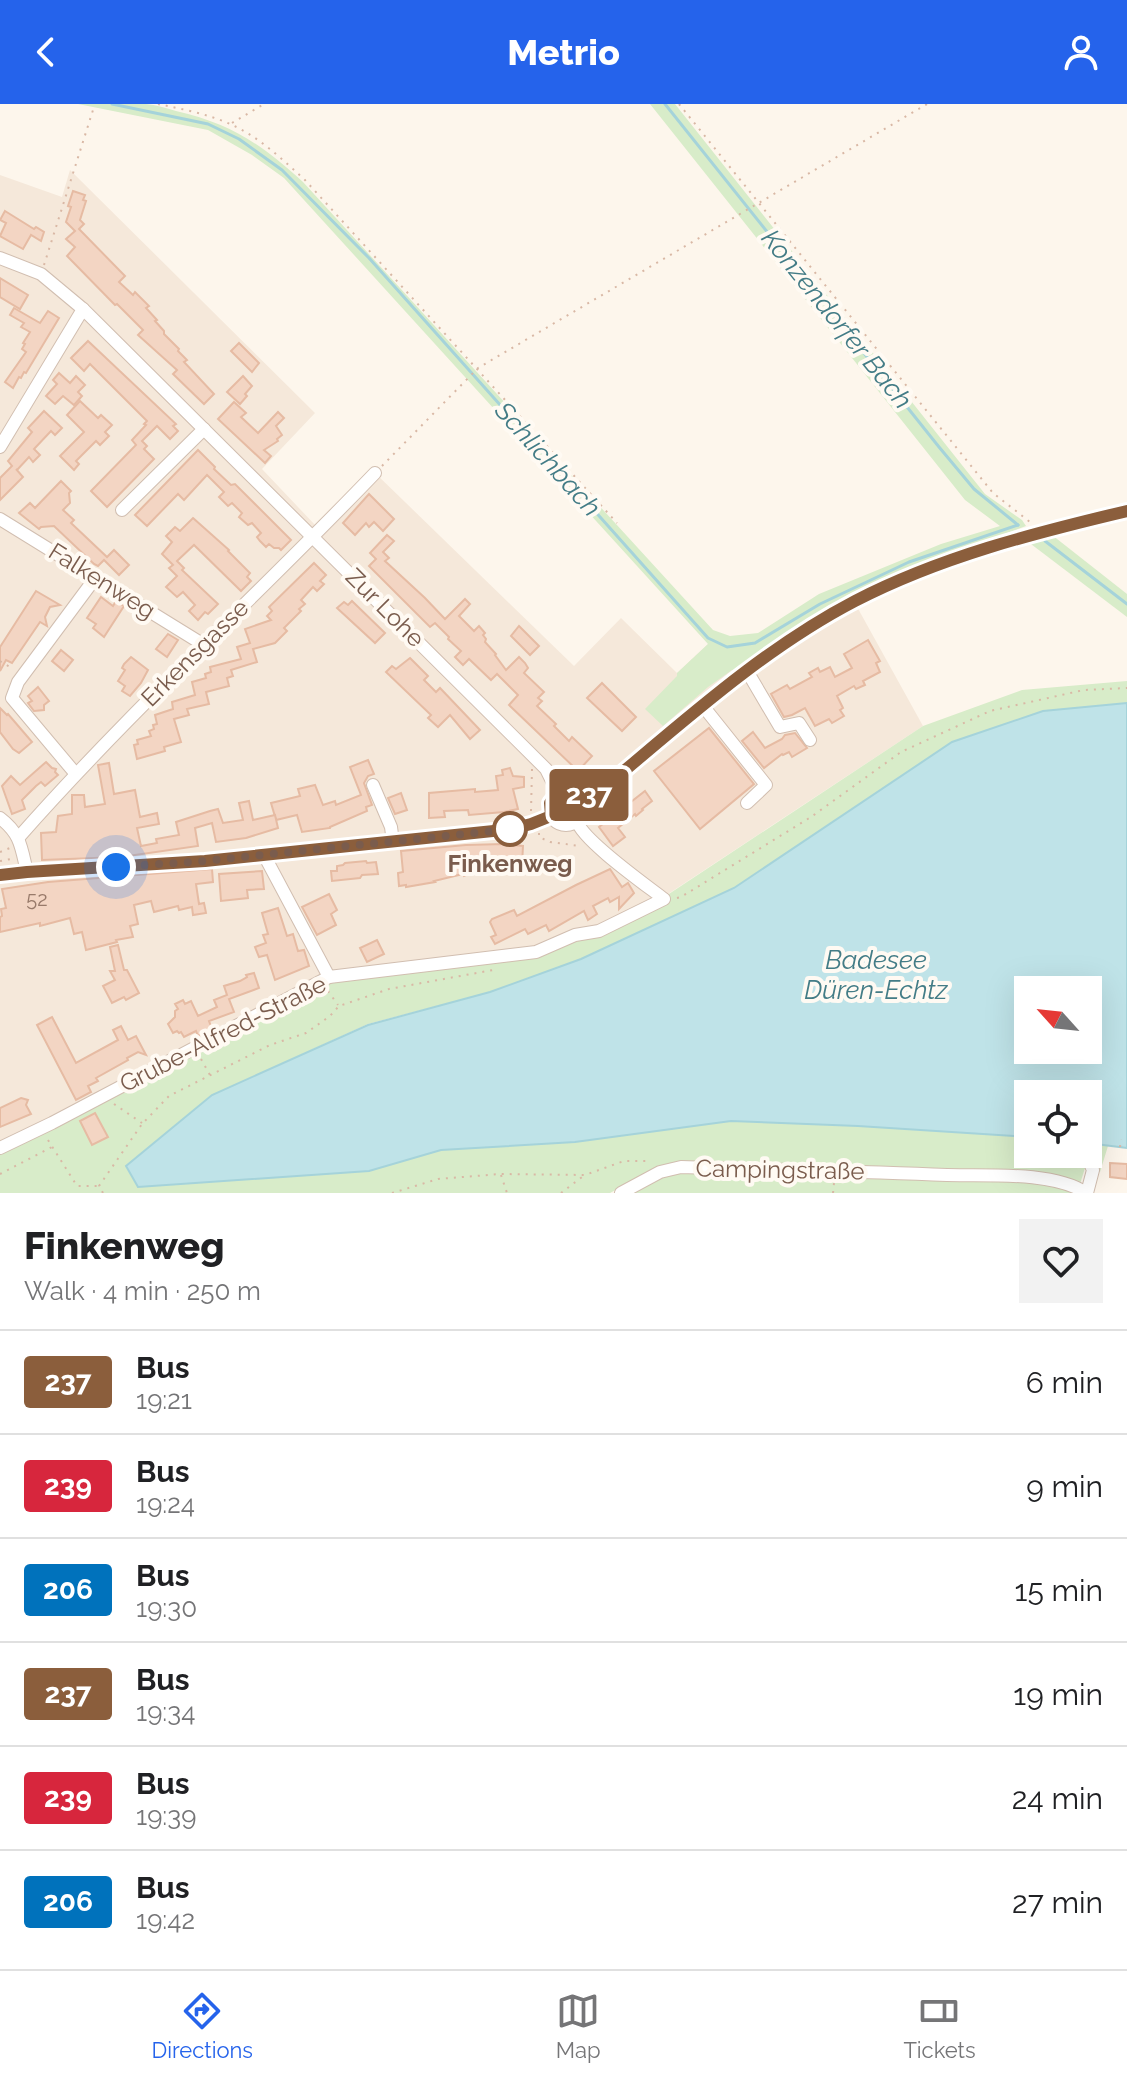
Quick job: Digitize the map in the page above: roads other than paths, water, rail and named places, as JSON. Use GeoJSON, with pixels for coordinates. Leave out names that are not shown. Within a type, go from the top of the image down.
{"type":"FeatureCollection","features":[{"type":"Feature","properties":{"kind":"street","name":"Zur Lohe"},"geometry":{"type":"LineString","coordinates":[[0,258],[41,274],[83,309],[532,754],[546,769],[558,793]]}},
{"type":"Feature","properties":{"kind":"street"},"geometry":{"type":"LineString","coordinates":[[0,447],[5,427],[83,309]]}},
{"type":"Feature","properties":{"kind":"street"},"geometry":{"type":"LineString","coordinates":[[122,510],[204,429]]}},
{"type":"Feature","properties":{"kind":"street","name":"Erkensgasse"},"geometry":{"type":"LineString","coordinates":[[19,837],[75,773],[375,473]]}},
{"type":"Feature","properties":{"kind":"street"},"geometry":{"type":"LineString","coordinates":[[581,800],[605,787],[747,671],[854,602],[922,570],[1039,532],[1127,511]]}},
{"type":"Feature","properties":{"kind":"street","name":"Falkenweg"},"geometry":{"type":"LineString","coordinates":[[0,519],[204,645]]}},
{"type":"Feature","properties":{"kind":"street"},"geometry":{"type":"LineString","coordinates":[[75,773],[12,698],[23,676],[96,577]]}},
{"type":"Feature","properties":{"kind":"street"},"geometry":{"type":"LineString","coordinates":[[747,671],[780,727],[799,723],[810,740]]}},
{"type":"Feature","properties":{"kind":"street"},"geometry":{"type":"LineString","coordinates":[[703,706],[766,785],[747,803]]}},
{"type":"Feature","properties":{"kind":"street"},"geometry":{"type":"LineString","coordinates":[[373,785],[391,827],[393,842]]}},
{"type":"Feature","properties":{"kind":"street"},"geometry":{"type":"LineString","coordinates":[[571,792],[581,800],[583,811],[577,821],[570,825],[556,822],[551,816],[550,803],[558,793],[571,792]]}},
{"type":"Feature","properties":{"kind":"street"},"geometry":{"type":"LineString","coordinates":[[0,875],[205,861],[393,842],[512,829],[551,816]]}},
{"type":"Feature","properties":{"kind":"street"},"geometry":{"type":"LineString","coordinates":[[0,818],[19,837],[27,872]]}},
{"type":"Feature","properties":{"kind":"street","name":"Grube-Alfred-Straße"},"geometry":{"type":"LineString","coordinates":[[0,1148],[325,979],[536,952],[575,935],[599,931],[664,899],[591,839],[579,828],[577,821]]}},
{"type":"Feature","properties":{"kind":"street"},"geometry":{"type":"LineString","coordinates":[[264,855],[325,979]]}},
{"type":"Feature","properties":{"kind":"street","name":"Campingstraße"},"geometry":{"type":"LineString","coordinates":[[621,1193],[660,1172],[681,1167],[1055,1180],[1086,1193]]}},
{"type":"Feature","properties":{"kind":"street"},"geometry":{"type":"LineString","coordinates":[[1086,1193],[1092,1168]]}},
{"type":"Feature","properties":{"kind":"water","name":"Badesee Düren-Echtz"},"geometry":{"type":"Polygon","coordinates":[[[1127,703],[1127,1148],[1102,1145],[1102,1080],[1014,1080],[1014,1136],[731,1121],[575,1142],[441,1150],[369,1171],[138,1187],[126,1166],[212,1095],[368,1025],[490,992],[581,959],[734,888],[952,742],[1043,711],[1127,703]]]}},
{"type":"Feature","properties":{"kind":"waterway","name":"Schlichbach"},"geometry":{"type":"LineString","coordinates":[[112,104],[208,124],[239,139],[282,170],[369,258],[708,638],[727,647],[755,643],[820,604],[909,562],[1018,525]]}},
{"type":"Feature","properties":{"kind":"waterway","name":"Konzendorfer Bach"},"geometry":{"type":"LineString","coordinates":[[665,104],[974,489],[1018,525]]}},
{"type":"Feature","properties":{"kind":"waterway","name":"Schlichbach"},"geometry":{"type":"LineString","coordinates":[[1045,541],[1127,604]]}},
{"type":"Feature","properties":{"kind":"place","name":"Finkenweg"},"geometry":{"type":"Point","coordinates":[510,829]}}]}
